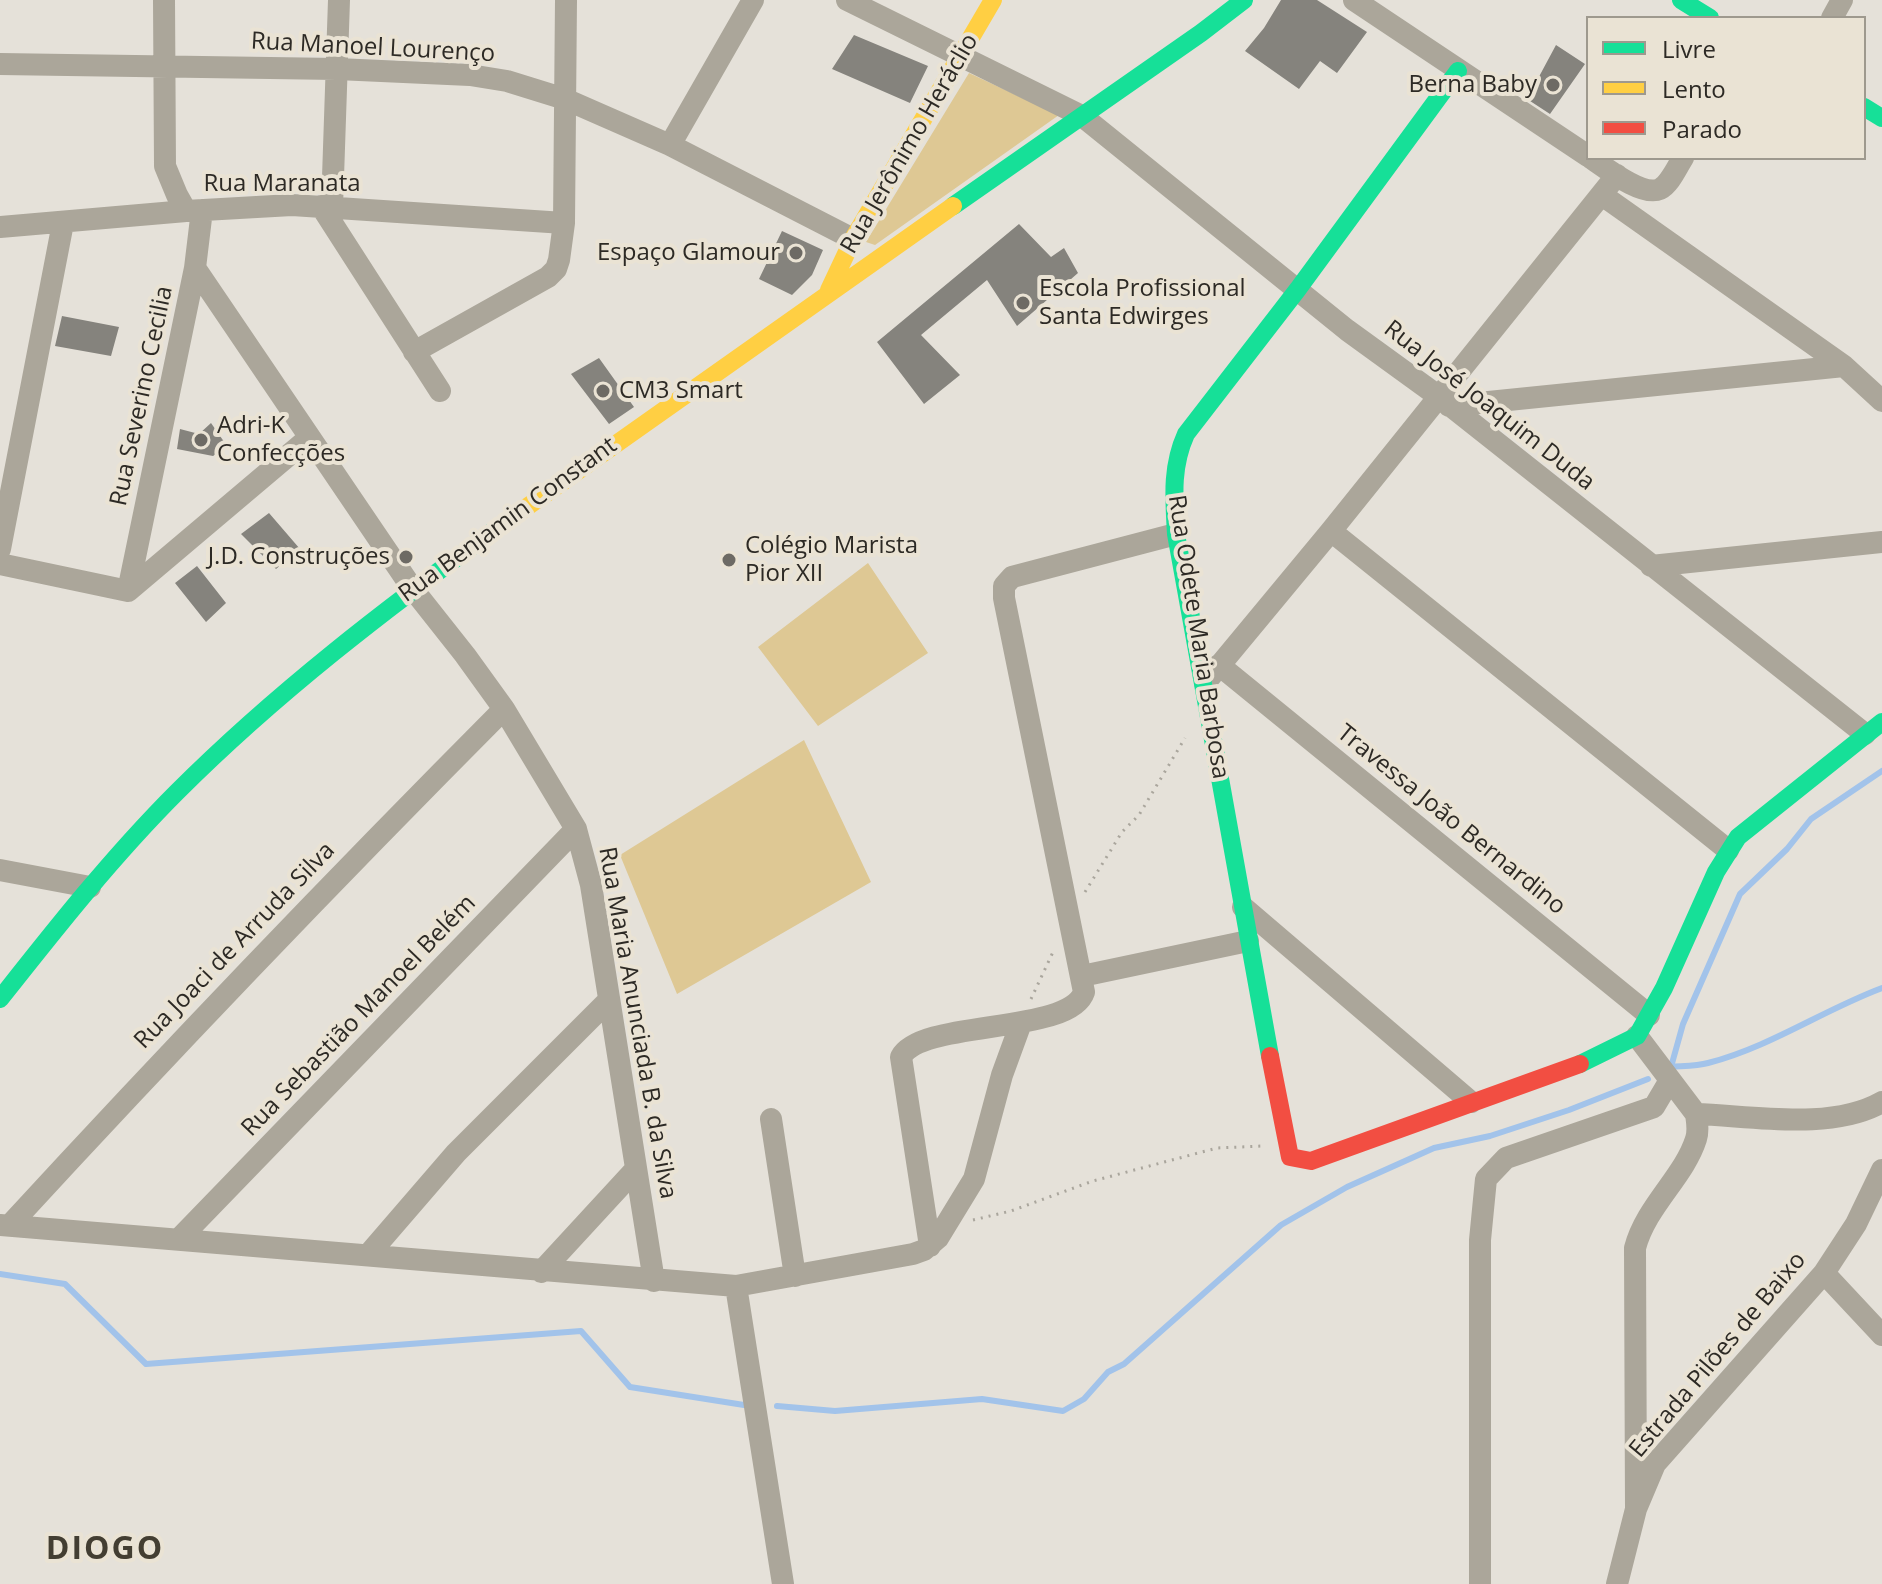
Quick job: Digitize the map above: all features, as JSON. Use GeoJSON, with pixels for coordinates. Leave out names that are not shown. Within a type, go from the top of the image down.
{"type":"FeatureCollection","features":[{"type":"Feature","properties":{"kind":"street"},"geometry":{"type":"LineString","coordinates":[[164,0],[165,166],[177,195],[194,211]]}},
{"type":"Feature","properties":{"kind":"street"},"geometry":{"type":"LineString","coordinates":[[339,0],[326,207],[440,391]]}},
{"type":"Feature","properties":{"kind":"street"},"geometry":{"type":"LineString","coordinates":[[414,352],[548,277],[556,269],[564,223],[566,0]]}},
{"type":"Feature","properties":{"kind":"street"},"geometry":{"type":"LineString","coordinates":[[670,145],[753,0]]}},
{"type":"Feature","properties":{"kind":"street","name":"Rua José Joaquim Duda"},"geometry":{"type":"LineString","coordinates":[[847,0],[1082,116],[1347,330],[1444,401],[1651,566],[1874,728]]}},
{"type":"Feature","properties":{"kind":"street","name":"Rua Jerônimo Heráclio"},"geometry":{"type":"LineString","coordinates":[[829,290],[853,239],[993,0]]}},
{"type":"Feature","properties":{"kind":"street","name":"Rua Benjamin Constant"},"geometry":{"type":"LineString","coordinates":[[0,999],[90,887],[175,793],[249,724],[412,588],[829,290],[1201,33],[1244,0]]}},
{"type":"Feature","properties":{"kind":"street"},"geometry":{"type":"LineString","coordinates":[[1354,0],[1586,154]]}},
{"type":"Feature","properties":{"kind":"street"},"geometry":{"type":"LineString","coordinates":[[1681,0],[1707,16]]}},
{"type":"Feature","properties":{"kind":"street","name":"Rua Manoel Lourenço"},"geometry":{"type":"LineString","coordinates":[[0,64],[337,69],[470,75],[507,81],[565,99],[670,145],[853,239]]}},
{"type":"Feature","properties":{"kind":"street","name":"Rua Odete Maria Barbosa"},"geometry":{"type":"LineString","coordinates":[[1286,1147],[1176,534],[1173,482],[1178,452],[1186,434],[1298,289],[1458,71]]}},
{"type":"Feature","properties":{"kind":"street"},"geometry":{"type":"LineString","coordinates":[[1594,160],[1637,186],[1658,190],[1666,184],[1682,160]]}},
{"type":"Feature","properties":{"kind":"street"},"geometry":{"type":"LineString","coordinates":[[1205,683],[1444,401],[1617,175]]}},
{"type":"Feature","properties":{"kind":"street"},"geometry":{"type":"LineString","coordinates":[[1602,195],[1844,366],[1882,401]]}},
{"type":"Feature","properties":{"kind":"street","name":"Rua Maranata"},"geometry":{"type":"LineString","coordinates":[[0,227],[280,205],[564,223]]}},
{"type":"Feature","properties":{"kind":"street","name":"Rua Severino Cecilia"},"geometry":{"type":"LineString","coordinates":[[128,591],[195,268],[194,211]]}},
{"type":"Feature","properties":{"kind":"street"},"geometry":{"type":"LineString","coordinates":[[0,549],[63,223]]}},
{"type":"Feature","properties":{"kind":"street","name":"Rua Maria Anunciada B. da Silva"},"geometry":{"type":"LineString","coordinates":[[195,268],[412,588],[504,709],[576,829],[591,885],[654,1281]]}},
{"type":"Feature","properties":{"kind":"street"},"geometry":{"type":"LineString","coordinates":[[1444,401],[1844,366]]}},
{"type":"Feature","properties":{"kind":"street"},"geometry":{"type":"LineString","coordinates":[[0,564],[128,591],[309,438]]}},
{"type":"Feature","properties":{"kind":"street"},"geometry":{"type":"LineString","coordinates":[[1331,531],[1728,850]]}},
{"type":"Feature","properties":{"kind":"street"},"geometry":{"type":"LineString","coordinates":[[930,1246],[901,1057],[907,1049],[922,1042],[1021,1023],[1078,1003],[1084,992],[1004,586],[1012,577],[1176,534]]}},
{"type":"Feature","properties":{"kind":"street"},"geometry":{"type":"LineString","coordinates":[[1651,566],[1882,542]]}},
{"type":"Feature","properties":{"kind":"street","name":"Travessa João Bernardino"},"geometry":{"type":"LineString","coordinates":[[1219,665],[1649,1015]]}},
{"type":"Feature","properties":{"kind":"street","name":"Rua Joaci de Arruda Silva"},"geometry":{"type":"LineString","coordinates":[[5,1225],[359,855],[504,709]]}},
{"type":"Feature","properties":{"kind":"street"},"geometry":{"type":"LineString","coordinates":[[1286,1147],[1290,1157],[1295,1160],[1311,1161],[1591,1060],[1637,1036],[1728,850],[1746,829],[1874,728]]}},
{"type":"Feature","properties":{"kind":"street","name":"Rua Sebastião Manoel Belém"},"geometry":{"type":"LineString","coordinates":[[180,1238],[576,829]]}},
{"type":"Feature","properties":{"kind":"street"},"geometry":{"type":"LineString","coordinates":[[0,870],[90,887]]}},
{"type":"Feature","properties":{"kind":"street"},"geometry":{"type":"LineString","coordinates":[[1243,907],[1471,1102]]}},
{"type":"Feature","properties":{"kind":"street"},"geometry":{"type":"LineString","coordinates":[[1082,976],[1248,941]]}},
{"type":"Feature","properties":{"kind":"street"},"geometry":{"type":"LineString","coordinates":[[368,1255],[456,1153],[609,1000]]}},
{"type":"Feature","properties":{"kind":"street"},"geometry":{"type":"LineString","coordinates":[[5,1225],[736,1286],[913,1254],[930,1246],[946,1226],[980,1165],[1002,1075],[1021,1023]]}},
{"type":"Feature","properties":{"kind":"street"},"geometry":{"type":"LineString","coordinates":[[1636,1509],[1635,1248],[1644,1222],[1697,1137],[1696,1114],[1637,1036]]}},
{"type":"Feature","properties":{"kind":"street"},"geometry":{"type":"LineString","coordinates":[[1480,1584],[1480,1240],[1486,1179],[1506,1158],[1654,1107],[1670,1080]]}},
{"type":"Feature","properties":{"kind":"street"},"geometry":{"type":"LineString","coordinates":[[1696,1114],[1813,1119],[1855,1113],[1882,1102]]}},
{"type":"Feature","properties":{"kind":"street"},"geometry":{"type":"LineString","coordinates":[[771,1119],[795,1276]]}},
{"type":"Feature","properties":{"kind":"street"},"geometry":{"type":"LineString","coordinates":[[541,1272],[635,1170]]}},
{"type":"Feature","properties":{"kind":"street","name":"Estrada Pilões de Baixo"},"geometry":{"type":"LineString","coordinates":[[1617,1584],[1636,1509],[1655,1464],[1824,1273],[1856,1224],[1882,1170]]}},
{"type":"Feature","properties":{"kind":"street"},"geometry":{"type":"LineString","coordinates":[[1824,1273],[1882,1335]]}},
{"type":"Feature","properties":{"kind":"street"},"geometry":{"type":"LineString","coordinates":[[736,1286],[783,1584]]}},
{"type":"Feature","properties":{"kind":"path"},"geometry":{"type":"LineString","coordinates":[[1021,1023],[1070,917],[1122,832],[1139,815],[1184,738]]}},
{"type":"Feature","properties":{"kind":"path"},"geometry":{"type":"LineString","coordinates":[[946,1226],[1011,1211],[1093,1181],[1217,1148],[1286,1147]]}},
{"type":"Feature","properties":{"kind":"shaded area"},"geometry":{"type":"Polygon","coordinates":[[[969,73],[1059,115],[875,245],[866,242],[969,73]]]}},
{"type":"Feature","properties":{"kind":"shaded area"},"geometry":{"type":"Polygon","coordinates":[[[868,563],[928,653],[818,726],[758,647],[868,563]]]}},
{"type":"Feature","properties":{"kind":"shaded area"},"geometry":{"type":"Polygon","coordinates":[[[804,740],[871,882],[677,994],[620,855],[804,740]]]}},
{"type":"Feature","properties":{"kind":"building"},"geometry":{"type":"Polygon","coordinates":[[[1281,0],[1317,0],[1367,32],[1337,73],[1320,61],[1299,89],[1245,51],[1281,0]]]}},
{"type":"Feature","properties":{"kind":"building"},"geometry":{"type":"Polygon","coordinates":[[[854,35],[928,66],[910,103],[832,69],[854,35]]]}},
{"type":"Feature","properties":{"kind":"building","name":"Berna Baby"},"geometry":{"type":"Polygon","coordinates":[[[1556,45],[1585,64],[1550,114],[1527,99],[1556,45]]]}},
{"type":"Feature","properties":{"kind":"building","name":"Escola Profissional Santa Edwirges"},"geometry":{"type":"Polygon","coordinates":[[[1019,224],[1051,257],[1064,248],[1078,273],[1017,326],[987,280],[921,335],[960,375],[924,404],[877,342],[1019,224]]]}},
{"type":"Feature","properties":{"kind":"building"},"geometry":{"type":"Polygon","coordinates":[[[782,231],[823,250],[812,275],[792,295],[759,279],[782,231]]]}},
{"type":"Feature","properties":{"kind":"building"},"geometry":{"type":"Polygon","coordinates":[[[62,316],[119,327],[111,356],[55,346],[62,316]]]}},
{"type":"Feature","properties":{"kind":"building","name":"CM3 Smart"},"geometry":{"type":"Polygon","coordinates":[[[599,358],[634,407],[609,424],[571,374],[599,358]]]}},
{"type":"Feature","properties":{"kind":"building","name":"Adri-K Confecções"},"geometry":{"type":"Polygon","coordinates":[[[211,423],[227,446],[213,456],[177,449],[180,429],[199,434],[211,423]]]}},
{"type":"Feature","properties":{"kind":"building"},"geometry":{"type":"Polygon","coordinates":[[[269,513],[300,549],[276,569],[241,534],[269,513]]]}},
{"type":"Feature","properties":{"kind":"building"},"geometry":{"type":"Polygon","coordinates":[[[197,566],[226,603],[206,622],[175,583],[197,566]]]}},
{"type":"Feature","properties":{"kind":"waterway"},"geometry":{"type":"LineString","coordinates":[[1667,1068],[1671,1067],[1683,1024],[1740,894],[1787,849],[1811,819],[1882,771]]}},
{"type":"Feature","properties":{"kind":"waterway"},"geometry":{"type":"LineString","coordinates":[[1671,1067],[1704,1064],[1753,1048],[1882,988]]}},
{"type":"Feature","properties":{"kind":"waterway"},"geometry":{"type":"LineString","coordinates":[[777,1406],[835,1411],[982,1399],[1063,1411],[1084,1399],[1108,1372],[1124,1364],[1281,1225],[1347,1187],[1434,1148],[1490,1136],[1648,1079]]}},
{"type":"Feature","properties":{"kind":"waterway"},"geometry":{"type":"LineString","coordinates":[[0,1274],[65,1284],[146,1364],[581,1331],[630,1387],[744,1405]]}},
{"type":"Feature","properties":{"kind":"traffic: fast"},"geometry":{"type":"LineString","coordinates":[[953,206],[1244,0]]}},
{"type":"Feature","properties":{"kind":"traffic: fast"},"geometry":{"type":"LineString","coordinates":[[1681,0],[1707,16]]}},
{"type":"Feature","properties":{"kind":"traffic: fast"},"geometry":{"type":"LineString","coordinates":[[1270,1056],[1176,534],[1178,458],[1186,434],[1298,289],[1458,71]]}},
{"type":"Feature","properties":{"kind":"traffic: fast"},"geometry":{"type":"LineString","coordinates":[[1866,108],[1882,118]]}},
{"type":"Feature","properties":{"kind":"traffic: fast"},"geometry":{"type":"LineString","coordinates":[[0,999],[153,816],[253,720],[333,653],[500,526]]}},
{"type":"Feature","properties":{"kind":"traffic: fast"},"geometry":{"type":"LineString","coordinates":[[1580,1064],[1637,1036],[1664,988],[1716,872],[1738,837],[1882,722]]}},
{"type":"Feature","properties":{"kind":"traffic: slow"},"geometry":{"type":"LineString","coordinates":[[829,290],[853,239],[993,0]]}},
{"type":"Feature","properties":{"kind":"traffic: slow"},"geometry":{"type":"LineString","coordinates":[[500,526],[953,206]]}},
{"type":"Feature","properties":{"kind":"traffic: jam"},"geometry":{"type":"LineString","coordinates":[[1270,1056],[1290,1157],[1311,1161],[1580,1064]]}},
{"type":"Feature","properties":{"kind":"place","name":"Berna Baby"},"geometry":{"type":"Point","coordinates":[1553,85]}},
{"type":"Feature","properties":{"kind":"place","name":"Espaço Glamour"},"geometry":{"type":"Point","coordinates":[796,253]}},
{"type":"Feature","properties":{"kind":"place","name":"Escola Profissional Santa Edwirges"},"geometry":{"type":"Point","coordinates":[1023,303]}},
{"type":"Feature","properties":{"kind":"place","name":"CM3 Smart"},"geometry":{"type":"Point","coordinates":[603,391]}},
{"type":"Feature","properties":{"kind":"place","name":"Adri-K Confecções"},"geometry":{"type":"Point","coordinates":[201,440]}},
{"type":"Feature","properties":{"kind":"place","name":"J.D. Construções"},"geometry":{"type":"Point","coordinates":[406,557]}},
{"type":"Feature","properties":{"kind":"place","name":"Colégio Marista Pior XII"},"geometry":{"type":"Point","coordinates":[729,560]}},
{"type":"Feature","properties":{"kind":"district","name":"DIOGO"},"geometry":{"type":"Point","coordinates":[105,1550]}}]}
